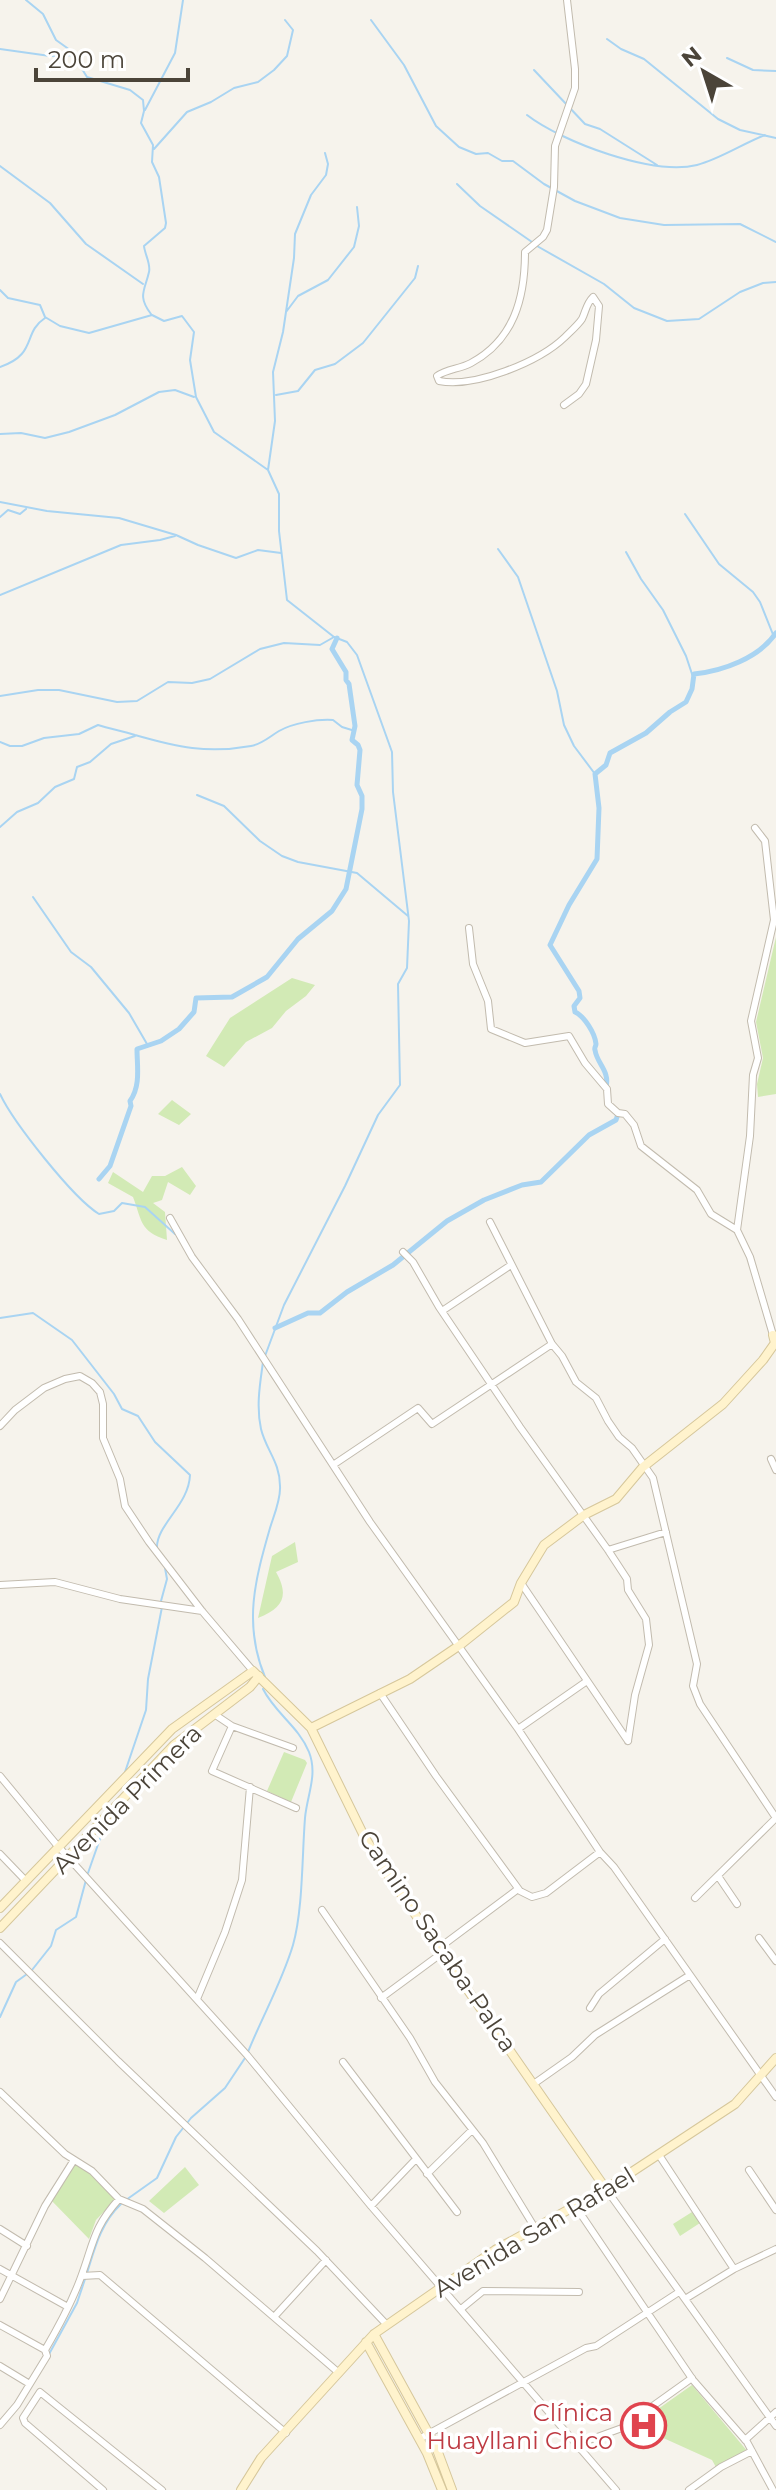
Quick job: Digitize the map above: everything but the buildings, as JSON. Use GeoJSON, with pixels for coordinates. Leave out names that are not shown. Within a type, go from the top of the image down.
{"type":"FeatureCollection","features":[{"type":"Feature","properties":{"kind":"main road"},"geometry":{"type":"LineString","coordinates":[[311,1728],[410,1679],[460,1645],[514,1602],[521,1583],[544,1545],[584,1515],[616,1499],[643,1467],[723,1404],[763,1360],[775,1343],[775,1336]]}},
{"type":"Feature","properties":{"kind":"main road","name":"Avenida Primera"},"geometry":{"type":"LineString","coordinates":[[0,1928],[174,1745],[250,1687],[256,1673]]}},
{"type":"Feature","properties":{"kind":"main road","name":"Avenida Primera"},"geometry":{"type":"LineString","coordinates":[[0,1908],[172,1729],[256,1673]]}},
{"type":"Feature","properties":{"kind":"main road","name":"Camino Sacaba-Palca"},"geometry":{"type":"LineString","coordinates":[[256,1673],[311,1728],[383,1868],[606,2189]]}},
{"type":"Feature","properties":{"kind":"main road","name":"Avenida San Rafael"},"geometry":{"type":"LineString","coordinates":[[241,2490],[261,2458],[374,2334],[495,2250],[606,2189],[735,2104],[776,2058]]}},
{"type":"Feature","properties":{"kind":"main road"},"geometry":{"type":"LineString","coordinates":[[374,2334],[429,2434],[452,2490]]}},
{"type":"Feature","properties":{"kind":"main road"},"geometry":{"type":"LineString","coordinates":[[366,2342],[419,2439],[442,2490]]}},
{"type":"Feature","properties":{"kind":"street"},"geometry":{"type":"LineString","coordinates":[[564,405],[579,394],[586,384],[596,340],[599,306],[593,297],[587,303],[582,320],[562,340],[531,359],[477,381],[449,383],[439,381],[437,376],[473,363],[510,329],[523,287],[525,252],[547,230],[555,146],[575,88],[567,0]]}},
{"type":"Feature","properties":{"kind":"street"},"geometry":{"type":"LineString","coordinates":[[737,1230],[750,1136],[753,1075],[758,1058],[751,1021],[774,920],[765,841],[755,828]]}},
{"type":"Feature","properties":{"kind":"street"},"geometry":{"type":"LineString","coordinates":[[469,928],[473,964],[488,1001],[491,1029],[525,1043],[569,1036],[585,1063],[607,1089],[608,1104],[618,1113],[625,1114],[634,1125],[641,1146],[697,1190],[711,1214],[737,1230],[772,1315],[775,1336]]}},
{"type":"Feature","properties":{"kind":"street"},"geometry":{"type":"LineString","coordinates":[[170,1218],[192,1257],[238,1319],[370,1522],[460,1645],[600,1852],[614,1867],[776,2097]]}},
{"type":"Feature","properties":{"kind":"street"},"geometry":{"type":"LineString","coordinates":[[490,1222],[552,1344],[576,1382],[596,1398],[619,1437],[632,1448],[653,1478],[697,1664],[693,1686],[700,1704],[773,1808],[776,1818],[695,1898]]}},
{"type":"Feature","properties":{"kind":"street"},"geometry":{"type":"LineString","coordinates":[[403,1252],[413,1262],[491,1384],[608,1550],[627,1579],[628,1590],[646,1619],[649,1645],[644,1672],[635,1695],[628,1741],[521,1583]]}},
{"type":"Feature","properties":{"kind":"street"},"geometry":{"type":"LineString","coordinates":[[442,1311],[511,1265]]}},
{"type":"Feature","properties":{"kind":"street"},"geometry":{"type":"LineString","coordinates":[[333,1465],[418,1408],[432,1424],[552,1344]]}},
{"type":"Feature","properties":{"kind":"street","name":"Camino Sacaba-Palca"},"geometry":{"type":"LineString","coordinates":[[0,1426],[44,1388],[80,1376],[92,1383],[100,1392],[103,1438],[120,1479],[125,1506],[202,1611],[256,1673]]}},
{"type":"Feature","properties":{"kind":"street"},"geometry":{"type":"LineString","coordinates":[[771,1459],[776,1470]]}},
{"type":"Feature","properties":{"kind":"street"},"geometry":{"type":"LineString","coordinates":[[608,1550],[666,1532]]}},
{"type":"Feature","properties":{"kind":"street"},"geometry":{"type":"LineString","coordinates":[[0,1585],[55,1582],[120,1599],[202,1611]]}},
{"type":"Feature","properties":{"kind":"street"},"geometry":{"type":"LineString","coordinates":[[518,1729],[587,1681]]}},
{"type":"Feature","properties":{"kind":"street"},"geometry":{"type":"LineString","coordinates":[[380,1693],[518,1889],[532,1897],[546,1893],[600,1852]]}},
{"type":"Feature","properties":{"kind":"street"},"geometry":{"type":"LineString","coordinates":[[214,1714],[232,1726],[293,1748]]}},
{"type":"Feature","properties":{"kind":"street"},"geometry":{"type":"LineString","coordinates":[[232,1726],[212,1771],[296,1808]]}},
{"type":"Feature","properties":{"kind":"street"},"geometry":{"type":"LineString","coordinates":[[0,1776],[267,2078],[371,2206],[616,2490]]}},
{"type":"Feature","properties":{"kind":"street"},"geometry":{"type":"LineString","coordinates":[[197,1999],[225,1932],[242,1880],[250,1787]]}},
{"type":"Feature","properties":{"kind":"street"},"geometry":{"type":"LineString","coordinates":[[0,1854],[26,1881]]}},
{"type":"Feature","properties":{"kind":"street"},"geometry":{"type":"LineString","coordinates":[[718,1876],[737,1904]]}},
{"type":"Feature","properties":{"kind":"street"},"geometry":{"type":"LineString","coordinates":[[381,1998],[518,1889]]}},
{"type":"Feature","properties":{"kind":"street"},"geometry":{"type":"LineString","coordinates":[[322,1910],[435,2082],[497,2164],[535,2228]]}},
{"type":"Feature","properties":{"kind":"street"},"geometry":{"type":"LineString","coordinates":[[759,1938],[776,1961]]}},
{"type":"Feature","properties":{"kind":"street"},"geometry":{"type":"LineString","coordinates":[[590,2008],[599,1994],[665,1939]]}},
{"type":"Feature","properties":{"kind":"street"},"geometry":{"type":"LineString","coordinates":[[0,1943],[326,2260],[387,2325]]}},
{"type":"Feature","properties":{"kind":"street"},"geometry":{"type":"LineString","coordinates":[[535,2083],[572,2057],[595,2035],[690,1975]]}},
{"type":"Feature","properties":{"kind":"street"},"geometry":{"type":"LineString","coordinates":[[343,2062],[457,2212]]}},
{"type":"Feature","properties":{"kind":"street"},"geometry":{"type":"LineString","coordinates":[[0,2094],[74,2160],[92,2171],[119,2199],[143,2209],[339,2373]]}},
{"type":"Feature","properties":{"kind":"street"},"geometry":{"type":"LineString","coordinates":[[427,2174],[472,2130]]}},
{"type":"Feature","properties":{"kind":"street"},"geometry":{"type":"LineString","coordinates":[[659,2155],[734,2269]]}},
{"type":"Feature","properties":{"kind":"street"},"geometry":{"type":"LineString","coordinates":[[0,2299],[45,2206],[74,2160]]}},
{"type":"Feature","properties":{"kind":"street"},"geometry":{"type":"LineString","coordinates":[[371,2206],[415,2160]]}},
{"type":"Feature","properties":{"kind":"street"},"geometry":{"type":"LineString","coordinates":[[749,2170],[776,2210]]}},
{"type":"Feature","properties":{"kind":"street"},"geometry":{"type":"LineString","coordinates":[[606,2189],[679,2292],[773,2415],[776,2426]]}},
{"type":"Feature","properties":{"kind":"street"},"geometry":{"type":"LineString","coordinates":[[45,2350],[82,2276],[103,2216],[119,2199]]}},
{"type":"Feature","properties":{"kind":"street"},"geometry":{"type":"LineString","coordinates":[[576,2207],[692,2378],[745,2440],[773,2490]]}},
{"type":"Feature","properties":{"kind":"street"},"geometry":{"type":"LineString","coordinates":[[0,2229],[27,2246]]}},
{"type":"Feature","properties":{"kind":"street"},"geometry":{"type":"LineString","coordinates":[[685,2299],[734,2269],[776,2249]]}},
{"type":"Feature","properties":{"kind":"street"},"geometry":{"type":"LineString","coordinates":[[274,2317],[326,2260]]}},
{"type":"Feature","properties":{"kind":"street"},"geometry":{"type":"LineString","coordinates":[[0,2269],[68,2307]]}},
{"type":"Feature","properties":{"kind":"street"},"geometry":{"type":"LineString","coordinates":[[82,2276],[100,2275],[286,2433]]}},
{"type":"Feature","properties":{"kind":"street"},"geometry":{"type":"LineString","coordinates":[[461,2309],[483,2291],[579,2292]]}},
{"type":"Feature","properties":{"kind":"street"},"geometry":{"type":"LineString","coordinates":[[419,2439],[586,2348],[596,2346],[679,2292]]}},
{"type":"Feature","properties":{"kind":"street"},"geometry":{"type":"LineString","coordinates":[[0,2325],[45,2350],[47,2356],[17,2405],[0,2425]]}},
{"type":"Feature","properties":{"kind":"street"},"geometry":{"type":"LineString","coordinates":[[0,2366],[28,2383]]}},
{"type":"Feature","properties":{"kind":"street"},"geometry":{"type":"LineString","coordinates":[[580,2449],[589,2440],[622,2428],[692,2378]]}},
{"type":"Feature","properties":{"kind":"street"},"geometry":{"type":"LineString","coordinates":[[103,2490],[25,2423],[23,2418],[40,2392],[162,2490]]}},
{"type":"Feature","properties":{"kind":"street"},"geometry":{"type":"LineString","coordinates":[[745,2440],[773,2415]]}},
{"type":"Feature","properties":{"kind":"street"},"geometry":{"type":"LineString","coordinates":[[689,2490],[721,2467],[752,2451]]}},
{"type":"Feature","properties":{"kind":"green space"},"geometry":{"type":"Polygon","coordinates":[[[776,937],[776,1094],[758,1097],[757,1084],[763,1058],[756,1022],[776,937]]]}},
{"type":"Feature","properties":{"kind":"green space"},"geometry":{"type":"Polygon","coordinates":[[[292,978],[315,985],[272,1028],[246,1042],[224,1067],[206,1056],[230,1018],[292,978]]]}},
{"type":"Feature","properties":{"kind":"green space"},"geometry":{"type":"Polygon","coordinates":[[[172,1100],[191,1114],[179,1125],[158,1114],[172,1100]]]}},
{"type":"Feature","properties":{"kind":"green space"},"geometry":{"type":"Polygon","coordinates":[[[182,1167],[196,1186],[190,1195],[168,1182],[162,1200],[153,1203],[165,1212],[167,1240],[146,1229],[133,1197],[108,1183],[113,1172],[143,1192],[152,1176],[165,1176],[182,1167]]]}},
{"type":"Feature","properties":{"kind":"green space"},"geometry":{"type":"Polygon","coordinates":[[[295,1542],[298,1562],[276,1572],[282,1587],[282,1600],[274,1610],[258,1618],[272,1556],[295,1542]]]}},
{"type":"Feature","properties":{"kind":"green space"},"geometry":{"type":"Polygon","coordinates":[[[284,1752],[307,1763],[291,1802],[267,1791],[284,1752]]]}},
{"type":"Feature","properties":{"kind":"green space"},"geometry":{"type":"Polygon","coordinates":[[[75,2163],[116,2199],[96,2220],[89,2239],[50,2199],[75,2163]]]}},
{"type":"Feature","properties":{"kind":"green space"},"geometry":{"type":"Polygon","coordinates":[[[185,2167],[199,2185],[164,2213],[149,2201],[185,2167]]]}},
{"type":"Feature","properties":{"kind":"green space"},"geometry":{"type":"Polygon","coordinates":[[[692,2212],[700,2223],[680,2236],[673,2224],[692,2212]]]}},
{"type":"Feature","properties":{"kind":"green space"},"geometry":{"type":"Polygon","coordinates":[[[692,2385],[748,2452],[717,2469],[712,2460],[650,2432],[651,2414],[692,2385]]]}},
{"type":"Feature","properties":{"kind":"waterway"},"geometry":{"type":"LineString","coordinates":[[26,0],[43,14],[56,40],[70,50],[87,77],[130,90],[143,100],[141,123],[153,145],[152,162],[159,177],[166,223],[165,228],[144,246],[149,269],[143,298],[151,314]]}},
{"type":"Feature","properties":{"kind":"waterway"},"geometry":{"type":"LineString","coordinates":[[145,110],[175,53],[183,0]]}},
{"type":"Feature","properties":{"kind":"waterway"},"geometry":{"type":"LineString","coordinates":[[154,149],[187,112],[234,88],[258,82],[274,70],[287,56],[293,30],[285,20]]}},
{"type":"Feature","properties":{"kind":"waterway"},"geometry":{"type":"LineString","coordinates":[[371,20],[404,65],[436,126],[459,147],[476,154],[488,153],[502,161],[513,161],[544,184],[575,201],[620,218],[664,225],[740,224],[776,242]]}},
{"type":"Feature","properties":{"kind":"waterway"},"geometry":{"type":"LineString","coordinates":[[607,39],[644,59],[718,119],[740,130],[776,138]]}},
{"type":"Feature","properties":{"kind":"waterway"},"geometry":{"type":"LineString","coordinates":[[0,49],[50,56],[73,55]]}},
{"type":"Feature","properties":{"kind":"waterway"},"geometry":{"type":"LineString","coordinates":[[727,58],[753,70],[776,71]]}},
{"type":"Feature","properties":{"kind":"waterway"},"geometry":{"type":"LineString","coordinates":[[534,70],[585,124],[600,129],[657,165]]}},
{"type":"Feature","properties":{"kind":"waterway"},"geometry":{"type":"LineString","coordinates":[[527,115],[585,146],[657,166],[697,165],[765,135]]}},
{"type":"Feature","properties":{"kind":"waterway"},"geometry":{"type":"LineString","coordinates":[[268,470],[275,421],[273,372],[283,332],[295,234],[311,195],[326,175],[328,164],[325,153]]}},
{"type":"Feature","properties":{"kind":"waterway"},"geometry":{"type":"LineString","coordinates":[[0,166],[50,203],[86,244],[143,284]]}},
{"type":"Feature","properties":{"kind":"waterway"},"geometry":{"type":"LineString","coordinates":[[457,184],[480,206],[532,242]]}},
{"type":"Feature","properties":{"kind":"waterway"},"geometry":{"type":"LineString","coordinates":[[286,312],[298,296],[328,280],[354,247],[359,226],[357,207]]}},
{"type":"Feature","properties":{"kind":"waterway"},"geometry":{"type":"LineString","coordinates":[[537,246],[604,284],[634,308],[667,321],[699,319],[740,292],[763,283],[776,282]]}},
{"type":"Feature","properties":{"kind":"waterway"},"geometry":{"type":"LineString","coordinates":[[276,395],[298,391],[315,370],[335,364],[363,343],[415,278],[418,266]]}},
{"type":"Feature","properties":{"kind":"waterway"},"geometry":{"type":"LineString","coordinates":[[0,290],[8,298],[40,305],[45,317],[60,326],[89,333],[152,315],[164,321],[182,316],[194,332],[190,360],[196,397],[214,432],[268,470],[279,494],[279,531],[287,600],[334,637],[347,642],[357,655],[392,752],[393,792],[409,921],[407,968],[398,984],[400,1085],[378,1115],[284,1305],[265,1356]]}},
{"type":"Feature","properties":{"kind":"waterway"},"geometry":{"type":"LineString","coordinates":[[0,367],[20,356],[34,330],[45,318]]}},
{"type":"Feature","properties":{"kind":"waterway"},"geometry":{"type":"LineString","coordinates":[[0,434],[21,433],[45,438],[115,415],[159,392],[175,390],[194,397]]}},
{"type":"Feature","properties":{"kind":"waterway"},"geometry":{"type":"LineString","coordinates":[[0,502],[47,511],[119,518],[236,558],[258,550],[281,553]]}},
{"type":"Feature","properties":{"kind":"waterway"},"geometry":{"type":"LineString","coordinates":[[0,517],[8,510],[20,514],[26,509]]}},
{"type":"Feature","properties":{"kind":"waterway"},"geometry":{"type":"LineString","coordinates":[[685,514],[719,564],[753,592],[774,637]]}},
{"type":"Feature","properties":{"kind":"waterway"},"geometry":{"type":"LineString","coordinates":[[0,595],[121,545],[175,536]]}},
{"type":"Feature","properties":{"kind":"waterway"},"geometry":{"type":"LineString","coordinates":[[498,549],[518,577],[557,691],[564,725],[574,746],[595,774]]}},
{"type":"Feature","properties":{"kind":"waterway"},"geometry":{"type":"LineString","coordinates":[[626,552],[663,610],[693,677]]}},
{"type":"Feature","properties":{"kind":"waterway"},"geometry":{"type":"LineString","coordinates":[[606,1087],[606,1076],[596,1055],[594,1035],[575,1012],[579,991],[550,945],[569,905],[597,859],[599,808],[595,774],[606,765],[610,753],[646,733],[686,702],[694,674],[740,662],[760,650],[776,633]]}},
{"type":"Feature","properties":{"kind":"waterway"},"geometry":{"type":"LineString","coordinates":[[0,696],[59,690],[117,702],[137,701],[168,682],[192,683],[210,679],[260,649],[284,643],[320,645],[334,637]]}},
{"type":"Feature","properties":{"kind":"waterway"},"geometry":{"type":"LineString","coordinates":[[99,1179],[110,1166],[131,1106],[137,1082],[137,1049],[161,1041],[179,1029],[194,1012],[196,998],[232,997],[267,977],[298,939],[332,911],[346,889],[362,796],[357,785],[360,750],[352,740],[355,726],[349,684],[346,672],[332,649],[337,638]]}},
{"type":"Feature","properties":{"kind":"waterway"},"geometry":{"type":"LineString","coordinates":[[0,742],[22,746],[44,738],[79,734],[98,725],[179,746],[206,749],[255,745],[285,728],[313,721],[333,720],[355,731]]}},
{"type":"Feature","properties":{"kind":"waterway"},"geometry":{"type":"LineString","coordinates":[[0,827],[17,812],[38,803],[55,787],[74,779],[77,767],[90,762],[111,744],[135,736]]}},
{"type":"Feature","properties":{"kind":"waterway"},"geometry":{"type":"LineString","coordinates":[[197,795],[224,806],[260,841],[282,856],[357,873],[408,916]]}},
{"type":"Feature","properties":{"kind":"waterway"},"geometry":{"type":"LineString","coordinates":[[33,897],[71,952],[91,967],[129,1013],[147,1044]]}},
{"type":"Feature","properties":{"kind":"waterway"},"geometry":{"type":"LineString","coordinates":[[0,1094],[45,1158],[74,1192],[99,1214],[114,1211],[122,1203],[145,1207],[175,1234]]}},
{"type":"Feature","properties":{"kind":"waterway"},"geometry":{"type":"LineString","coordinates":[[275,1328],[308,1313],[320,1313],[347,1292],[393,1265],[447,1221],[484,1200],[522,1185],[541,1182],[589,1135],[616,1120],[618,1114]]}},
{"type":"Feature","properties":{"kind":"waterway"},"geometry":{"type":"LineString","coordinates":[[0,1318],[33,1313],[72,1340],[122,1409],[138,1416],[155,1442],[190,1475],[184,1496],[162,1531],[157,1548]]}},
{"type":"Feature","properties":{"kind":"waterway"},"geometry":{"type":"LineString","coordinates":[[263,1362],[260,1420],[263,1436],[278,1470],[280,1486],[254,1602],[254,1639],[265,1677]]}},
{"type":"Feature","properties":{"kind":"waterway"},"geometry":{"type":"LineString","coordinates":[[161,1601],[167,1579],[165,1568]]}},
{"type":"Feature","properties":{"kind":"waterway"},"geometry":{"type":"LineString","coordinates":[[125,1772],[146,1710],[148,1679],[162,1607]]}},
{"type":"Feature","properties":{"kind":"waterway"},"geometry":{"type":"LineString","coordinates":[[248,2052],[293,1945],[312,1777],[311,1760],[305,1743],[263,1689]]}},
{"type":"Feature","properties":{"kind":"waterway"},"geometry":{"type":"LineString","coordinates":[[88,1873],[102,1833]]}},
{"type":"Feature","properties":{"kind":"waterway"},"geometry":{"type":"LineString","coordinates":[[32,1970],[51,1946],[56,1930],[76,1917],[86,1880]]}},
{"type":"Feature","properties":{"kind":"waterway"},"geometry":{"type":"LineString","coordinates":[[0,2017],[16,1982],[27,1974]]}},
{"type":"Feature","properties":{"kind":"waterway"},"geometry":{"type":"LineString","coordinates":[[126,2200],[157,2178],[176,2137],[191,2118],[225,2088],[245,2058]]}},
{"type":"Feature","properties":{"kind":"waterway"},"geometry":{"type":"LineString","coordinates":[[87,2273],[104,2227],[121,2204]]}},
{"type":"Feature","properties":{"kind":"waterway"},"geometry":{"type":"LineString","coordinates":[[48,2356],[77,2303],[85,2279]]}},
{"type":"Feature","properties":{"kind":"place","name":"Clínica Huayllani Chico"},"geometry":{"type":"Point","coordinates":[644,2426]}}]}
